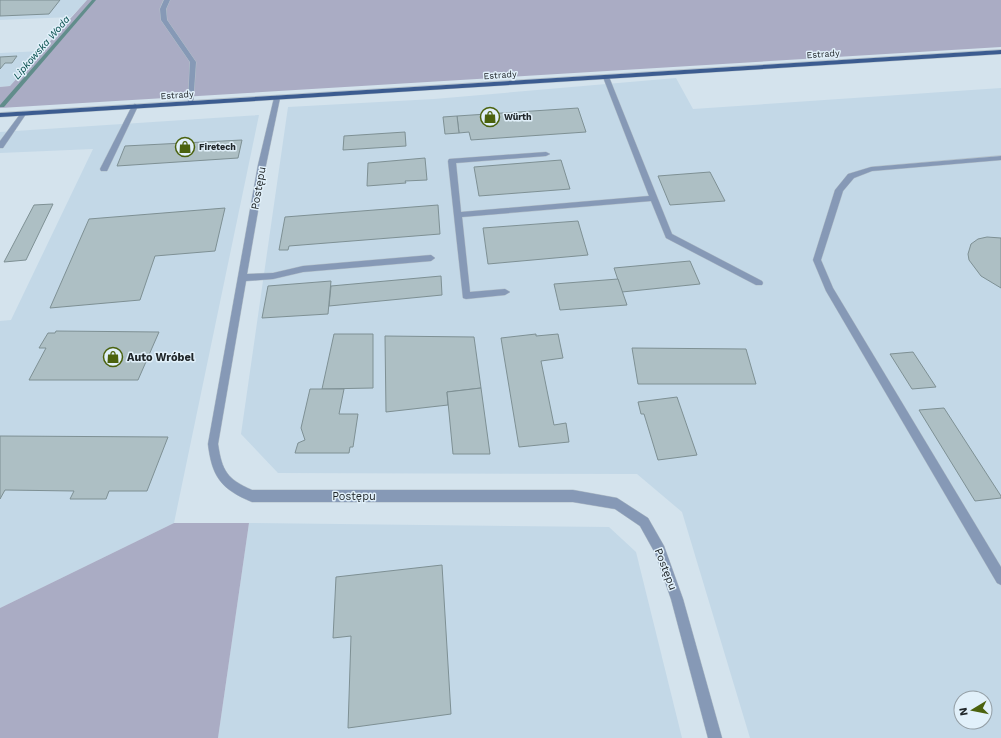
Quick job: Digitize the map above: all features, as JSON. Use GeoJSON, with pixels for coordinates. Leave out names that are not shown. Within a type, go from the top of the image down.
{"type":"FeatureCollection","features":[{"type":"Feature","properties":{"kind":"main road","name":"Estrady"},"geometry":{"type":"LineString","coordinates":[[0,115],[1001,52]]}},
{"type":"Feature","properties":{"kind":"street"},"geometry":{"type":"LineString","coordinates":[[167,0],[163,9],[164,20],[193,62],[191,103]]}},
{"type":"Feature","properties":{"kind":"street"},"geometry":{"type":"LineString","coordinates":[[606,77],[669,236],[760,283]]}},
{"type":"Feature","properties":{"kind":"street","name":"Postępu"},"geometry":{"type":"LineString","coordinates":[[276,98],[262,165],[213,444],[216,466],[223,478],[234,488],[252,496],[573,496],[617,504],[644,522],[660,550],[677,599],[714,738]]}},
{"type":"Feature","properties":{"kind":"street"},"geometry":{"type":"LineString","coordinates":[[104,169],[135,106]]}},
{"type":"Feature","properties":{"kind":"street"},"geometry":{"type":"LineString","coordinates":[[0,146],[23,114]]}},
{"type":"Feature","properties":{"kind":"street"},"geometry":{"type":"LineString","coordinates":[[505,292],[466,296],[452,161],[546,154]]}},
{"type":"Feature","properties":{"kind":"street"},"geometry":{"type":"LineString","coordinates":[[1001,158],[871,169],[851,176],[839,190],[817,260],[829,289],[1001,579]]}},
{"type":"Feature","properties":{"kind":"street"},"geometry":{"type":"LineString","coordinates":[[458,215],[654,198]]}},
{"type":"Feature","properties":{"kind":"street"},"geometry":{"type":"LineString","coordinates":[[243,278],[273,276],[303,269],[431,258]]}},
{"type":"Feature","properties":{"kind":"shaded area"},"geometry":{"type":"Polygon","coordinates":[[[0,0],[87,0],[71,17],[0,20],[0,0]]]}},
{"type":"Feature","properties":{"kind":"shaded area"},"geometry":{"type":"Polygon","coordinates":[[[87,0],[1001,0],[1001,47],[0,108],[0,87],[10,86],[87,0]]]}},
{"type":"Feature","properties":{"kind":"shaded area"},"geometry":{"type":"Polygon","coordinates":[[[42,51],[10,86],[0,87],[0,53],[42,51]]]}},
{"type":"Feature","properties":{"kind":"shaded area"},"geometry":{"type":"Polygon","coordinates":[[[676,78],[693,109],[1001,88],[1001,738],[750,738],[682,512],[637,474],[278,473],[241,434],[288,107],[434,99],[676,78]]]}},
{"type":"Feature","properties":{"kind":"shaded area"},"geometry":{"type":"Polygon","coordinates":[[[259,115],[174,523],[0,608],[0,321],[11,320],[93,149],[0,153],[0,132],[259,115]]]}},
{"type":"Feature","properties":{"kind":"shaded area"},"geometry":{"type":"Polygon","coordinates":[[[174,523],[249,523],[218,738],[0,738],[0,608],[174,523]]]}},
{"type":"Feature","properties":{"kind":"shaded area"},"geometry":{"type":"Polygon","coordinates":[[[249,523],[609,527],[636,552],[682,738],[218,738],[249,523]]]}},
{"type":"Feature","properties":{"kind":"building"},"geometry":{"type":"Polygon","coordinates":[[[0,0],[60,0],[49,14],[0,16],[0,0]]]}},
{"type":"Feature","properties":{"kind":"building"},"geometry":{"type":"Polygon","coordinates":[[[17,56],[12,63],[5,63],[0,69],[0,57],[17,56]]]}},
{"type":"Feature","properties":{"kind":"building"},"geometry":{"type":"Polygon","coordinates":[[[578,108],[586,132],[471,140],[469,132],[459,133],[457,116],[578,108]]]}},
{"type":"Feature","properties":{"kind":"building"},"geometry":{"type":"Polygon","coordinates":[[[457,116],[459,133],[445,134],[443,117],[457,116]]]}},
{"type":"Feature","properties":{"kind":"building"},"geometry":{"type":"Polygon","coordinates":[[[405,132],[406,146],[343,150],[344,136],[405,132]]]}},
{"type":"Feature","properties":{"kind":"building"},"geometry":{"type":"Polygon","coordinates":[[[242,140],[238,158],[117,166],[125,146],[242,140]]]}},
{"type":"Feature","properties":{"kind":"building"},"geometry":{"type":"Polygon","coordinates":[[[425,158],[427,180],[367,186],[368,163],[425,158]]]}},
{"type":"Feature","properties":{"kind":"building"},"geometry":{"type":"Polygon","coordinates":[[[561,160],[570,189],[479,196],[474,167],[561,160]]]}},
{"type":"Feature","properties":{"kind":"building"},"geometry":{"type":"Polygon","coordinates":[[[710,172],[725,201],[670,205],[658,176],[710,172]]]}},
{"type":"Feature","properties":{"kind":"building"},"geometry":{"type":"Polygon","coordinates":[[[53,204],[26,260],[4,262],[34,205],[53,204]]]}},
{"type":"Feature","properties":{"kind":"building"},"geometry":{"type":"Polygon","coordinates":[[[438,205],[440,234],[289,246],[288,250],[279,250],[285,217],[438,205]]]}},
{"type":"Feature","properties":{"kind":"building"},"geometry":{"type":"Polygon","coordinates":[[[225,208],[215,251],[155,256],[140,300],[50,308],[89,219],[225,208]]]}},
{"type":"Feature","properties":{"kind":"building"},"geometry":{"type":"Polygon","coordinates":[[[578,221],[588,255],[488,264],[483,228],[578,221]]]}},
{"type":"Feature","properties":{"kind":"building"},"geometry":{"type":"Polygon","coordinates":[[[987,237],[1001,238],[1001,288],[981,276],[969,260],[968,254],[971,244],[978,239],[987,237]]]}},
{"type":"Feature","properties":{"kind":"building"},"geometry":{"type":"Polygon","coordinates":[[[690,261],[700,284],[622,292],[614,268],[690,261]]]}},
{"type":"Feature","properties":{"kind":"building"},"geometry":{"type":"Polygon","coordinates":[[[441,276],[442,295],[329,306],[331,286],[441,276]]]}},
{"type":"Feature","properties":{"kind":"building"},"geometry":{"type":"Polygon","coordinates":[[[618,279],[627,305],[560,310],[554,284],[618,279]]]}},
{"type":"Feature","properties":{"kind":"building"},"geometry":{"type":"Polygon","coordinates":[[[331,281],[328,314],[262,318],[268,286],[331,281]]]}},
{"type":"Feature","properties":{"kind":"building"},"geometry":{"type":"Polygon","coordinates":[[[56,331],[159,332],[138,380],[29,380],[46,348],[39,348],[48,333],[55,333],[56,331]]]}},
{"type":"Feature","properties":{"kind":"building"},"geometry":{"type":"Polygon","coordinates":[[[334,334],[373,334],[373,388],[322,389],[334,334]]]}},
{"type":"Feature","properties":{"kind":"building"},"geometry":{"type":"Polygon","coordinates":[[[536,334],[536,336],[558,334],[563,358],[541,361],[554,425],[566,423],[569,442],[519,447],[501,338],[536,334]]]}},
{"type":"Feature","properties":{"kind":"building"},"geometry":{"type":"Polygon","coordinates":[[[385,336],[474,337],[481,388],[447,392],[448,405],[386,412],[385,336]]]}},
{"type":"Feature","properties":{"kind":"building"},"geometry":{"type":"Polygon","coordinates":[[[632,348],[746,349],[756,384],[638,384],[632,348]]]}},
{"type":"Feature","properties":{"kind":"building"},"geometry":{"type":"Polygon","coordinates":[[[913,352],[936,387],[912,389],[890,354],[913,352]]]}},
{"type":"Feature","properties":{"kind":"building"},"geometry":{"type":"Polygon","coordinates":[[[481,388],[490,454],[453,454],[447,392],[481,388]]]}},
{"type":"Feature","properties":{"kind":"building"},"geometry":{"type":"Polygon","coordinates":[[[310,389],[344,389],[339,414],[358,414],[353,447],[350,447],[349,453],[295,453],[298,443],[305,440],[301,428],[310,389]]]}},
{"type":"Feature","properties":{"kind":"building"},"geometry":{"type":"Polygon","coordinates":[[[677,397],[697,455],[658,460],[644,414],[641,414],[638,402],[677,397]]]}},
{"type":"Feature","properties":{"kind":"building"},"geometry":{"type":"Polygon","coordinates":[[[944,408],[1001,498],[975,501],[919,410],[944,408]]]}},
{"type":"Feature","properties":{"kind":"building"},"geometry":{"type":"Polygon","coordinates":[[[0,436],[168,437],[147,491],[109,491],[106,499],[70,499],[74,491],[5,490],[0,499],[0,436]]]}},
{"type":"Feature","properties":{"kind":"building"},"geometry":{"type":"Polygon","coordinates":[[[442,565],[451,714],[348,728],[351,636],[333,638],[336,577],[442,565]]]}},
{"type":"Feature","properties":{"kind":"waterway","name":"Lipkowska Woda"},"geometry":{"type":"LineString","coordinates":[[2,106],[94,0]]}},
{"type":"Feature","properties":{"kind":"place","name":"Würth"},"geometry":{"type":"Point","coordinates":[490,117]}},
{"type":"Feature","properties":{"kind":"place","name":"Firetech"},"geometry":{"type":"Point","coordinates":[185,147]}},
{"type":"Feature","properties":{"kind":"place","name":"Auto Wróbel"},"geometry":{"type":"Point","coordinates":[113,357]}}]}
